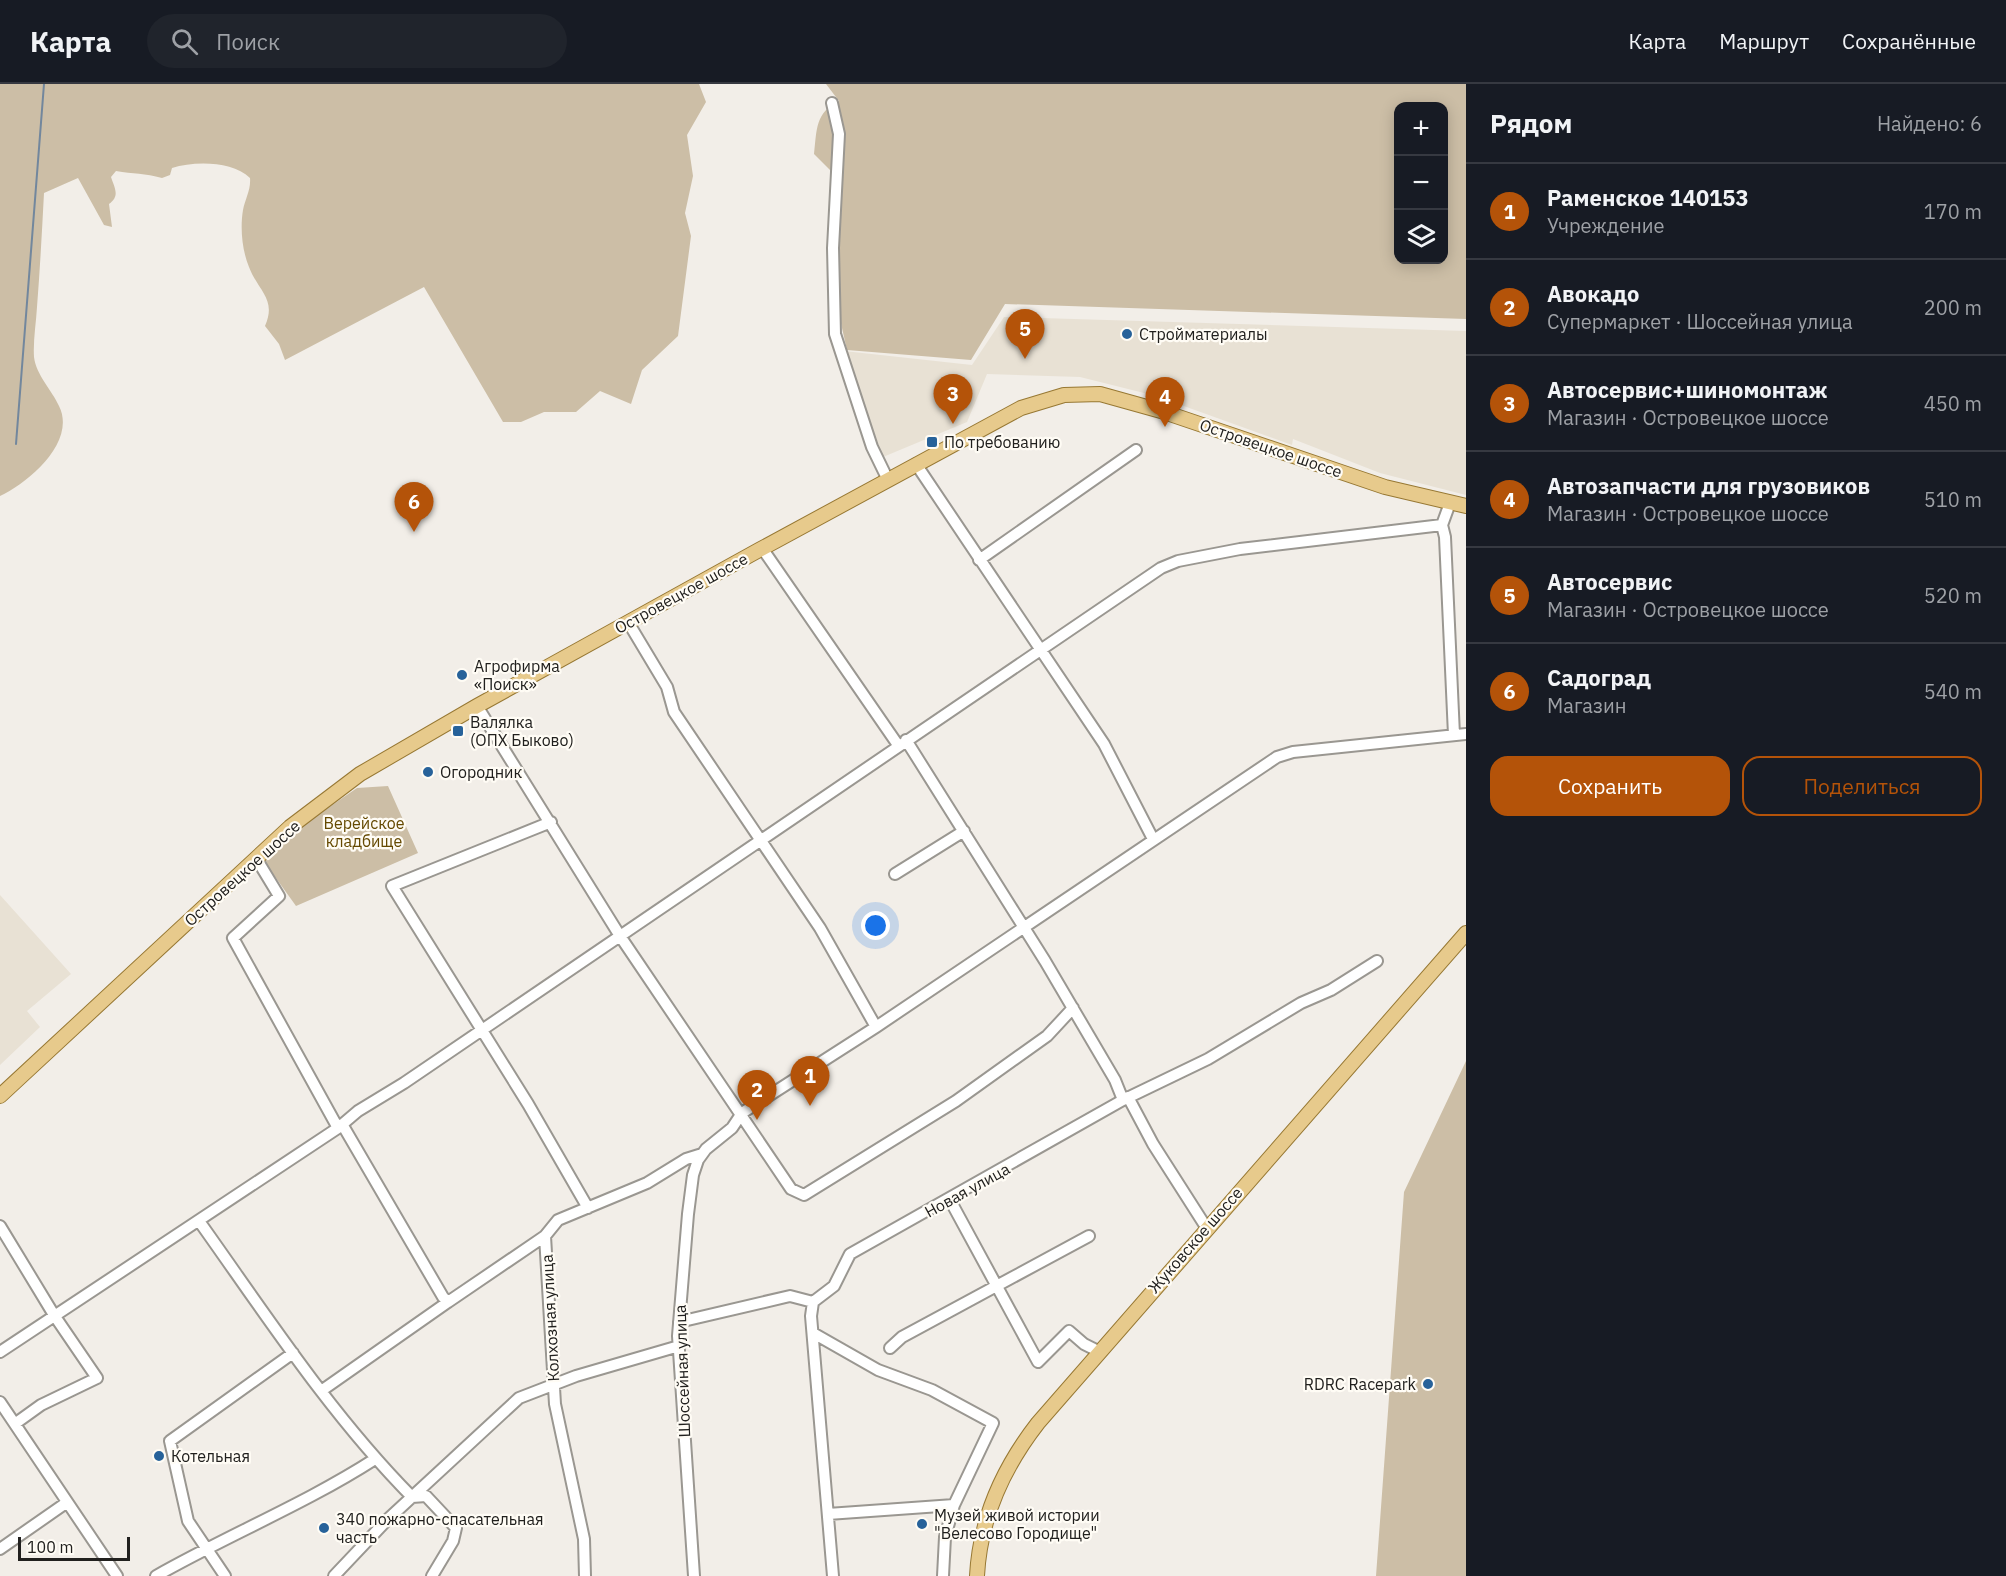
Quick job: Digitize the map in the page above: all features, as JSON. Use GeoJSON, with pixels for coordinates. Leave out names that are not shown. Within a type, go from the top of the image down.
{"type":"FeatureCollection","features":[{"type":"Feature","properties":{"kind":"main road","name":"Островецкое шоссе"},"geometry":{"type":"LineString","coordinates":[[0,1096],[290,827],[360,774],[628,622],[1021,408],[1064,395],[1100,394],[1161,411],[1385,487],[1466,506]]}},
{"type":"Feature","properties":{"kind":"main road","name":"Жуковское шоссе"},"geometry":{"type":"LineString","coordinates":[[977,1576],[987,1516],[1010,1464],[1050,1406],[1466,933]]}},
{"type":"Feature","properties":{"kind":"street"},"geometry":{"type":"LineString","coordinates":[[832,103],[839,134],[834,248],[835,334],[872,447],[888,480]]}},
{"type":"Feature","properties":{"kind":"street"},"geometry":{"type":"LineString","coordinates":[[979,560],[1136,450]]}},
{"type":"Feature","properties":{"kind":"street"},"geometry":{"type":"LineString","coordinates":[[916,464],[1040,652],[1104,744],[1154,839]]}},
{"type":"Feature","properties":{"kind":"street"},"geometry":{"type":"LineString","coordinates":[[1450,503],[1442,525],[1445,537],[1454,735]]}},
{"type":"Feature","properties":{"kind":"street"},"geometry":{"type":"LineString","coordinates":[[0,1352],[340,1126],[1161,568],[1178,561],[1239,549],[1442,525]]}},
{"type":"Feature","properties":{"kind":"street"},"geometry":{"type":"LineString","coordinates":[[762,548],[964,831],[1073,1008],[1153,1144],[1206,1227]]}},
{"type":"Feature","properties":{"kind":"street"},"geometry":{"type":"LineString","coordinates":[[628,622],[668,687],[674,711],[820,928],[876,1028]]}},
{"type":"Feature","properties":{"kind":"street"},"geometry":{"type":"LineString","coordinates":[[477,706],[620,936],[791,1189],[804,1195],[956,1101],[1047,1036],[1073,1008]]}},
{"type":"Feature","properties":{"kind":"street","name":"Шоссейная улица"},"geometry":{"type":"LineString","coordinates":[[694,1576],[679,1322],[691,1185],[695,1167],[702,1154],[732,1128],[741,1113],[876,1028],[1277,757],[1293,752],[1466,734]]}},
{"type":"Feature","properties":{"kind":"street"},"geometry":{"type":"LineString","coordinates":[[551,822],[392,886],[480,1031],[528,1104],[588,1208]]}},
{"type":"Feature","properties":{"kind":"street"},"geometry":{"type":"LineString","coordinates":[[895,874],[964,831]]}},
{"type":"Feature","properties":{"kind":"street"},"geometry":{"type":"LineString","coordinates":[[256,858],[279,896],[233,938],[340,1126],[448,1302]]}},
{"type":"Feature","properties":{"kind":"street","name":"Новая улица"},"geometry":{"type":"LineString","coordinates":[[813,1302],[834,1286],[850,1254],[950,1200],[1126,1099],[1208,1059],[1301,1003],[1331,990],[1377,961]]}},
{"type":"Feature","properties":{"kind":"street","name":"Колхозная улица"},"geometry":{"type":"LineString","coordinates":[[585,1576],[584,1539],[558,1421],[553,1386],[545,1236],[558,1220],[647,1183],[686,1159],[702,1154]]}},
{"type":"Feature","properties":{"kind":"street"},"geometry":{"type":"LineString","coordinates":[[950,1200],[1038,1362],[1068,1331],[1084,1344],[1098,1351]]}},
{"type":"Feature","properties":{"kind":"street"},"geometry":{"type":"LineString","coordinates":[[199,1221],[321,1391],[375,1459],[412,1497],[426,1496],[456,1528],[453,1540],[432,1576]]}},
{"type":"Feature","properties":{"kind":"street"},"geometry":{"type":"LineString","coordinates":[[0,1226],[54,1315],[97,1378],[41,1405],[16,1423]]}},
{"type":"Feature","properties":{"kind":"street"},"geometry":{"type":"LineString","coordinates":[[321,1391],[545,1236]]}},
{"type":"Feature","properties":{"kind":"street"},"geometry":{"type":"LineString","coordinates":[[890,1348],[902,1337],[996,1284],[1089,1236]]}},
{"type":"Feature","properties":{"kind":"street"},"geometry":{"type":"LineString","coordinates":[[679,1322],[790,1296],[813,1302],[813,1333],[833,1576]]}},
{"type":"Feature","properties":{"kind":"street"},"geometry":{"type":"LineString","coordinates":[[813,1333],[878,1370],[932,1390],[993,1423],[954,1505],[945,1537],[943,1576]]}},
{"type":"Feature","properties":{"kind":"street"},"geometry":{"type":"LineString","coordinates":[[334,1576],[412,1497],[519,1398],[532,1391],[553,1386],[576,1376],[679,1346]]}},
{"type":"Feature","properties":{"kind":"street"},"geometry":{"type":"LineString","coordinates":[[225,1576],[188,1521],[170,1441],[293,1353]]}},
{"type":"Feature","properties":{"kind":"street"},"geometry":{"type":"LineString","coordinates":[[0,1402],[117,1576]]}},
{"type":"Feature","properties":{"kind":"street"},"geometry":{"type":"LineString","coordinates":[[156,1576],[206,1548],[330,1488],[375,1459]]}},
{"type":"Feature","properties":{"kind":"street"},"geometry":{"type":"LineString","coordinates":[[0,1549],[66,1503]]}},
{"type":"Feature","properties":{"kind":"street"},"geometry":{"type":"LineString","coordinates":[[828,1514],[954,1505]]}},
{"type":"Feature","properties":{"kind":"shaded area"},"geometry":{"type":"Polygon","coordinates":[[[1004,317],[1466,331],[1466,495],[1380,473],[1293,439],[1292,445],[1156,396],[1080,377],[987,374],[967,422],[883,457],[844,351],[972,365],[1004,317]]]}},
{"type":"Feature","properties":{"kind":"shaded area"},"geometry":{"type":"Polygon","coordinates":[[[0,895],[71,974],[27,1011],[40,1027],[0,1065],[0,895]]]}},
{"type":"Feature","properties":{"kind":"green space"},"geometry":{"type":"Polygon","coordinates":[[[0,84],[699,84],[706,102],[687,135],[693,176],[685,213],[691,236],[678,336],[642,370],[631,404],[600,391],[576,412],[544,412],[521,422],[503,422],[424,287],[285,360],[279,344],[265,326],[269,309],[268,302],[249,267],[245,253],[242,239],[242,217],[250,187],[250,178],[242,172],[213,164],[191,164],[172,168],[170,175],[162,178],[116,171],[111,177],[116,195],[109,204],[112,227],[104,225],[78,178],[44,193],[34,339],[35,364],[59,406],[63,420],[61,433],[56,447],[47,460],[24,482],[0,496],[0,84]]]}},
{"type":"Feature","properties":{"kind":"green space"},"geometry":{"type":"Polygon","coordinates":[[[826,84],[1466,84],[1466,319],[1005,304],[971,360],[847,350],[837,306],[830,170],[814,154],[821,116],[839,101],[826,84]]]}},
{"type":"Feature","properties":{"kind":"green space","name":"Верейское кладбище"},"geometry":{"type":"Polygon","coordinates":[[[388,786],[418,853],[296,906],[263,860],[306,823],[357,788],[388,786]]]}},
{"type":"Feature","properties":{"kind":"green space","name":"RDRC Racepark"},"geometry":{"type":"Polygon","coordinates":[[[1466,1061],[1466,1576],[1376,1576],[1404,1192],[1466,1061]]]}},
{"type":"Feature","properties":{"kind":"waterway"},"geometry":{"type":"LineString","coordinates":[[16,444],[44,84]]}},
{"type":"Feature","properties":{"kind":"place","name":"Стройматериалы"},"geometry":{"type":"Point","coordinates":[1127,334]}},
{"type":"Feature","properties":{"kind":"place","name":"Автосервис"},"geometry":{"type":"Point","coordinates":[1025,359]}},
{"type":"Feature","properties":{"kind":"place","name":"Автосервис+шиномонтаж"},"geometry":{"type":"Point","coordinates":[953,424]}},
{"type":"Feature","properties":{"kind":"place","name":"Автозапчасти для грузовиков"},"geometry":{"type":"Point","coordinates":[1165,427]}},
{"type":"Feature","properties":{"kind":"place","name":"По требованию"},"geometry":{"type":"Point","coordinates":[932,442]}},
{"type":"Feature","properties":{"kind":"place","name":"Садоград"},"geometry":{"type":"Point","coordinates":[414,532]}},
{"type":"Feature","properties":{"kind":"place","name":"Агрофирма «Поиск»"},"geometry":{"type":"Point","coordinates":[462,675]}},
{"type":"Feature","properties":{"kind":"place","name":"Валялка (ОПХ Быково)"},"geometry":{"type":"Point","coordinates":[458,731]}},
{"type":"Feature","properties":{"kind":"place","name":"Огородник"},"geometry":{"type":"Point","coordinates":[428,772]}},
{"type":"Feature","properties":{"kind":"place","name":"Раменское 140153"},"geometry":{"type":"Point","coordinates":[810,1106]}},
{"type":"Feature","properties":{"kind":"place","name":"Авокадо"},"geometry":{"type":"Point","coordinates":[757,1120]}},
{"type":"Feature","properties":{"kind":"place","name":"RDRC Racepark"},"geometry":{"type":"Point","coordinates":[1428,1384]}},
{"type":"Feature","properties":{"kind":"place","name":"Котельная"},"geometry":{"type":"Point","coordinates":[159,1456]}},
{"type":"Feature","properties":{"kind":"place","name":"Музей живой истории \"Велесово Городище\""},"geometry":{"type":"Point","coordinates":[922,1524]}},
{"type":"Feature","properties":{"kind":"place","name":"340 пожарно-спасательная часть"},"geometry":{"type":"Point","coordinates":[324,1528]}}]}
